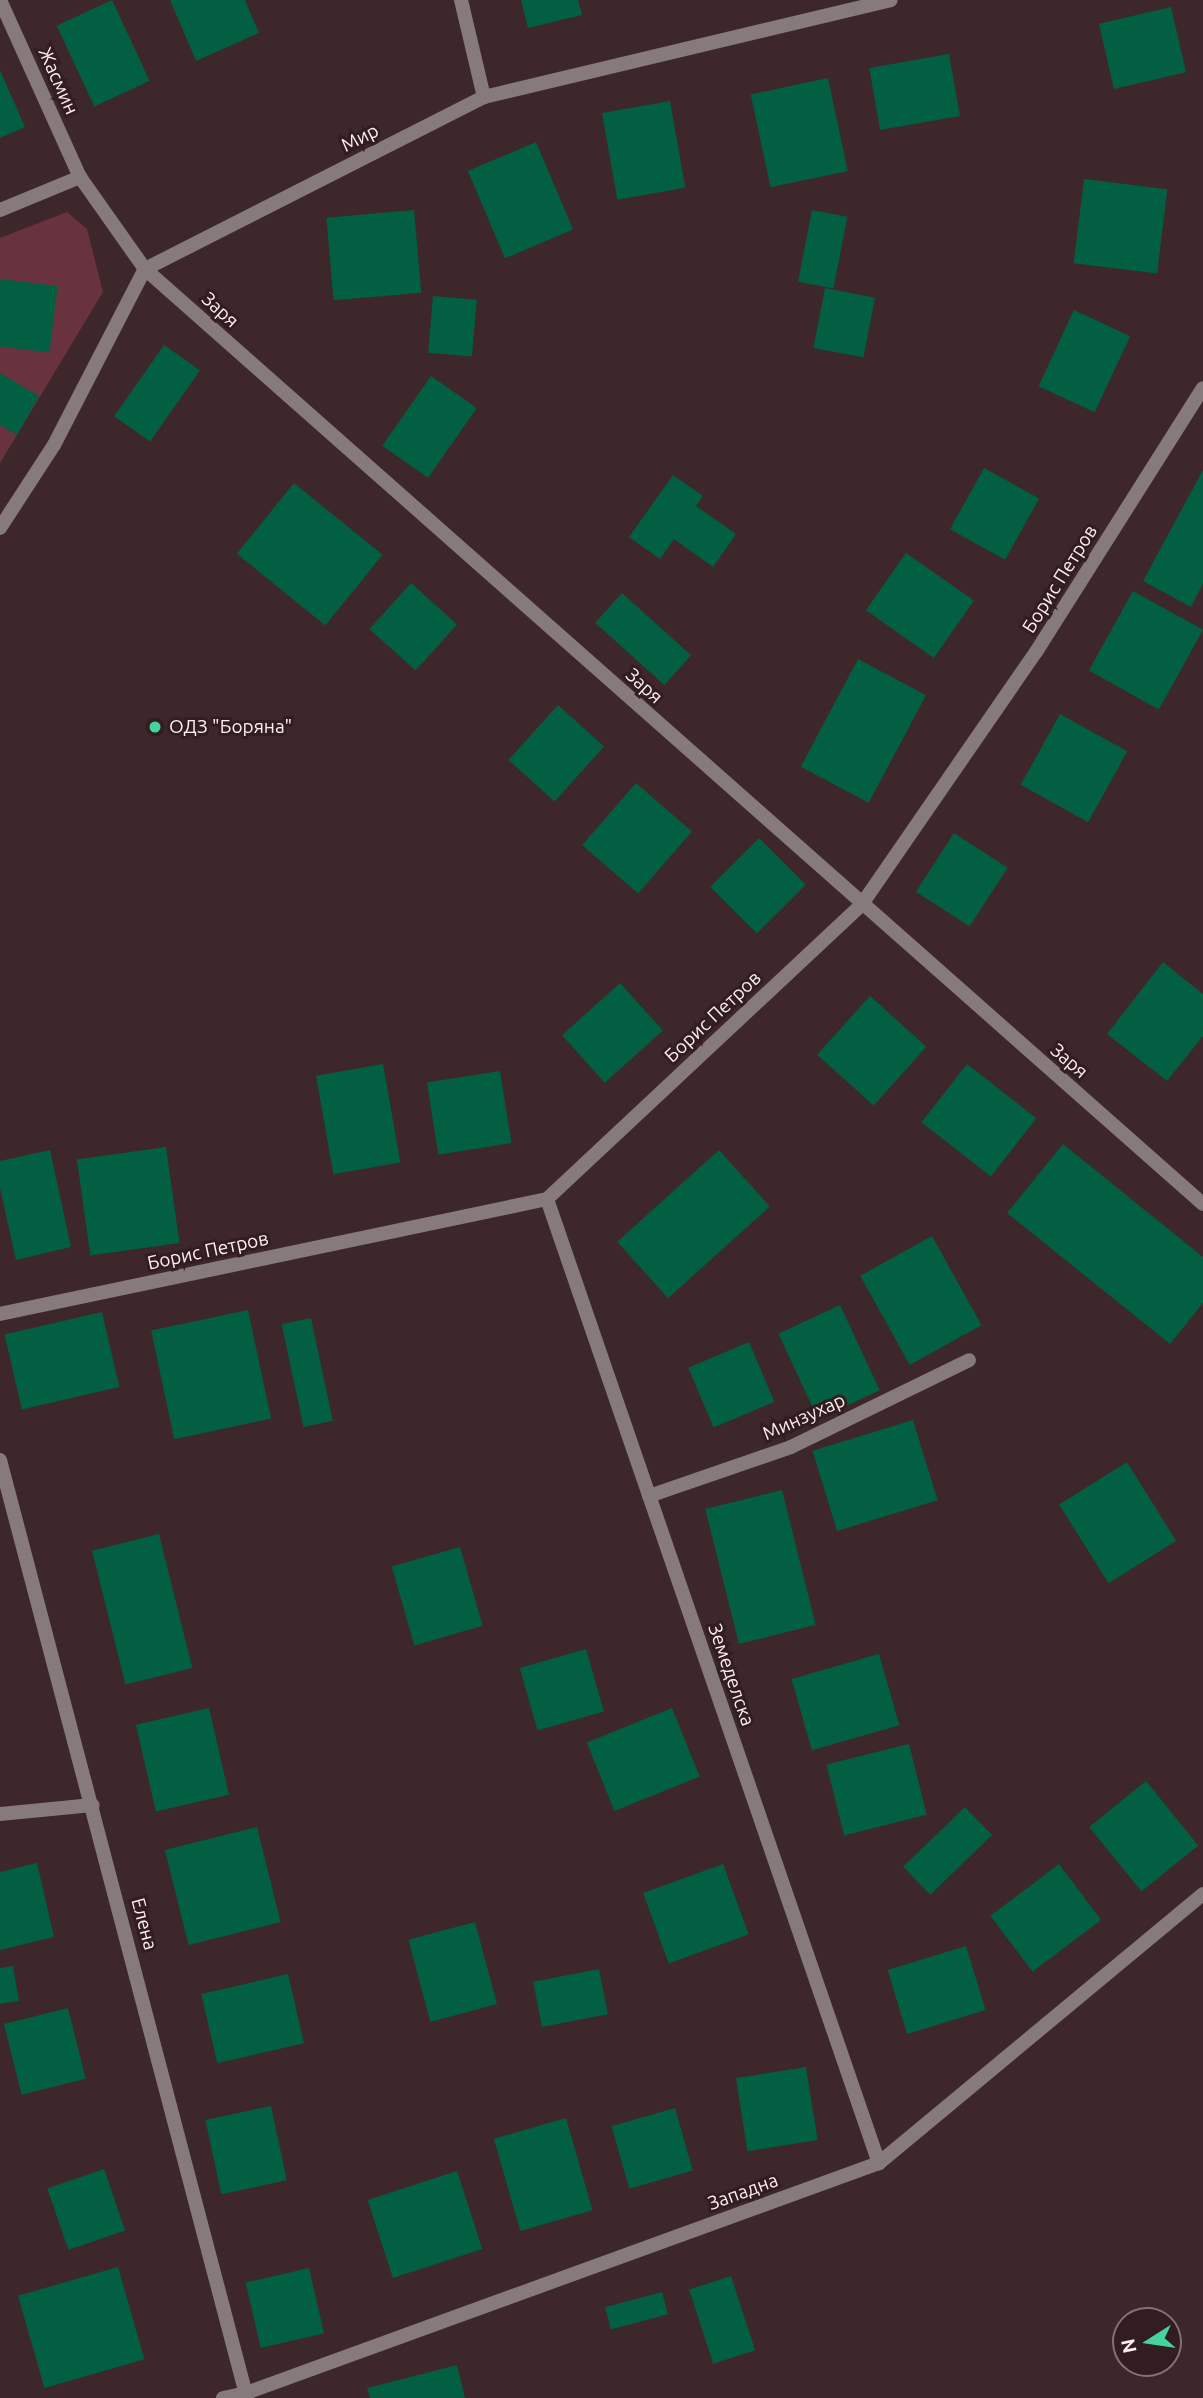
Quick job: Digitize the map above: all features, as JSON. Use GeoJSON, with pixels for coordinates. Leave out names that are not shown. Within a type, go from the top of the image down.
{"type":"FeatureCollection","features":[{"type":"Feature","properties":{"kind":"street","name":"Жасмин"},"geometry":{"type":"LineString","coordinates":[[1,0],[80,177]]}},
{"type":"Feature","properties":{"kind":"street"},"geometry":{"type":"LineString","coordinates":[[461,0],[484,97]]}},
{"type":"Feature","properties":{"kind":"street","name":"Мир"},"geometry":{"type":"LineString","coordinates":[[145,269],[484,97],[891,0]]}},
{"type":"Feature","properties":{"kind":"street"},"geometry":{"type":"LineString","coordinates":[[0,210],[80,177]]}},
{"type":"Feature","properties":{"kind":"street","name":"Заря"},"geometry":{"type":"LineString","coordinates":[[80,177],[145,269],[1203,1204]]}},
{"type":"Feature","properties":{"kind":"street"},"geometry":{"type":"LineString","coordinates":[[0,528],[54,444],[145,269]]}},
{"type":"Feature","properties":{"kind":"street","name":"Борис Петров"},"geometry":{"type":"LineString","coordinates":[[0,1314],[547,1199],[862,904],[1036,652],[1203,388]]}},
{"type":"Feature","properties":{"kind":"street","name":"Земеделска"},"geometry":{"type":"LineString","coordinates":[[547,1199],[879,2164]]}},
{"type":"Feature","properties":{"kind":"street","name":"Минзухар"},"geometry":{"type":"LineString","coordinates":[[649,1496],[791,1447],[969,1360]]}},
{"type":"Feature","properties":{"kind":"street","name":"Елена"},"geometry":{"type":"LineString","coordinates":[[0,1460],[247,2395]]}},
{"type":"Feature","properties":{"kind":"street"},"geometry":{"type":"LineString","coordinates":[[0,1814],[93,1805]]}},
{"type":"Feature","properties":{"kind":"street","name":"Западна"},"geometry":{"type":"LineString","coordinates":[[223,2398],[247,2395],[879,2164],[1203,1894]]}},
{"type":"Feature","properties":{"kind":"shaded area"},"geometry":{"type":"Polygon","coordinates":[[[67,212],[87,229],[103,292],[0,463],[0,238],[67,212]]]}},
{"type":"Feature","properties":{"kind":"building"},"geometry":{"type":"Polygon","coordinates":[[[112,0],[150,81],[94,106],[57,26],[112,0]]]}},
{"type":"Feature","properties":{"kind":"building"},"geometry":{"type":"Polygon","coordinates":[[[170,0],[245,0],[259,33],[196,61],[170,0]]]}},
{"type":"Feature","properties":{"kind":"building"},"geometry":{"type":"Polygon","coordinates":[[[521,0],[578,0],[582,15],[528,28],[521,0]]]}},
{"type":"Feature","properties":{"kind":"building"},"geometry":{"type":"Polygon","coordinates":[[[1171,7],[1186,72],[1114,89],[1099,24],[1171,7]]]}},
{"type":"Feature","properties":{"kind":"building"},"geometry":{"type":"Polygon","coordinates":[[[949,54],[960,116],[880,130],[869,68],[949,54]]]}},
{"type":"Feature","properties":{"kind":"building"},"geometry":{"type":"Polygon","coordinates":[[[0,70],[25,127],[0,138],[0,70]]]}},
{"type":"Feature","properties":{"kind":"building"},"geometry":{"type":"Polygon","coordinates":[[[828,78],[848,171],[770,187],[751,94],[828,78]]]}},
{"type":"Feature","properties":{"kind":"building"},"geometry":{"type":"Polygon","coordinates":[[[670,101],[685,188],[617,200],[602,113],[670,101]]]}},
{"type":"Feature","properties":{"kind":"building"},"geometry":{"type":"Polygon","coordinates":[[[536,142],[573,229],[505,258],[468,171],[536,142]]]}},
{"type":"Feature","properties":{"kind":"building"},"geometry":{"type":"Polygon","coordinates":[[[1084,179],[1167,189],[1157,274],[1074,263],[1084,179]]]}},
{"type":"Feature","properties":{"kind":"building"},"geometry":{"type":"Polygon","coordinates":[[[414,210],[421,293],[334,300],[326,218],[414,210]]]}},
{"type":"Feature","properties":{"kind":"building"},"geometry":{"type":"Polygon","coordinates":[[[812,210],[847,217],[833,289],[798,282],[812,210]]]}},
{"type":"Feature","properties":{"kind":"building"},"geometry":{"type":"Polygon","coordinates":[[[0,279],[58,286],[49,353],[0,347],[0,279]]]}},
{"type":"Feature","properties":{"kind":"building"},"geometry":{"type":"Polygon","coordinates":[[[825,288],[875,298],[863,358],[813,348],[825,288]]]}},
{"type":"Feature","properties":{"kind":"building"},"geometry":{"type":"Polygon","coordinates":[[[433,296],[477,300],[472,357],[428,353],[433,296]]]}},
{"type":"Feature","properties":{"kind":"building"},"geometry":{"type":"Polygon","coordinates":[[[1074,310],[1130,336],[1095,412],[1039,386],[1074,310]]]}},
{"type":"Feature","properties":{"kind":"building"},"geometry":{"type":"Polygon","coordinates":[[[164,345],[200,370],[150,442],[114,416],[164,345]]]}},
{"type":"Feature","properties":{"kind":"building"},"geometry":{"type":"Polygon","coordinates":[[[0,373],[39,396],[17,435],[0,425],[0,373]]]}},
{"type":"Feature","properties":{"kind":"building"},"geometry":{"type":"Polygon","coordinates":[[[431,376],[477,408],[428,478],[382,446],[431,376]]]}},
{"type":"Feature","properties":{"kind":"building"},"geometry":{"type":"Polygon","coordinates":[[[984,468],[1039,499],[1005,560],[950,529],[984,468]]]}},
{"type":"Feature","properties":{"kind":"building"},"geometry":{"type":"Polygon","coordinates":[[[1203,470],[1203,584],[1191,607],[1143,581],[1203,470]]]}},
{"type":"Feature","properties":{"kind":"building"},"geometry":{"type":"Polygon","coordinates":[[[673,475],[703,496],[696,506],[736,534],[713,567],[674,539],[660,559],[629,537],[673,475]]]}},
{"type":"Feature","properties":{"kind":"building"},"geometry":{"type":"Polygon","coordinates":[[[294,483],[383,555],[325,625],[237,554],[294,483]]]}},
{"type":"Feature","properties":{"kind":"building"},"geometry":{"type":"Polygon","coordinates":[[[906,553],[974,601],[934,658],[866,610],[906,553]]]}},
{"type":"Feature","properties":{"kind":"building"},"geometry":{"type":"Polygon","coordinates":[[[411,583],[457,624],[416,671],[370,629],[411,583]]]}},
{"type":"Feature","properties":{"kind":"building"},"geometry":{"type":"Polygon","coordinates":[[[1133,591],[1203,630],[1159,709],[1089,671],[1133,591]]]}},
{"type":"Feature","properties":{"kind":"building"},"geometry":{"type":"Polygon","coordinates":[[[622,593],[691,655],[664,685],[595,623],[622,593]]]}},
{"type":"Feature","properties":{"kind":"building"},"geometry":{"type":"Polygon","coordinates":[[[858,659],[926,695],[869,803],[801,767],[858,659]]]}},
{"type":"Feature","properties":{"kind":"building"},"geometry":{"type":"Polygon","coordinates":[[[558,705],[604,746],[555,801],[508,760],[558,705]]]}},
{"type":"Feature","properties":{"kind":"building"},"geometry":{"type":"Polygon","coordinates":[[[1060,714],[1127,751],[1088,822],[1021,785],[1060,714]]]}},
{"type":"Feature","properties":{"kind":"building"},"geometry":{"type":"Polygon","coordinates":[[[636,783],[692,832],[638,893],[582,845],[636,783]]]}},
{"type":"Feature","properties":{"kind":"building"},"geometry":{"type":"Polygon","coordinates":[[[954,833],[1008,868],[970,927],[916,892],[954,833]]]}},
{"type":"Feature","properties":{"kind":"building"},"geometry":{"type":"Polygon","coordinates":[[[759,838],[806,885],[757,933],[710,887],[759,838]]]}},
{"type":"Feature","properties":{"kind":"building"},"geometry":{"type":"Polygon","coordinates":[[[1163,962],[1203,994],[1203,1036],[1167,1081],[1107,1034],[1163,962]]]}},
{"type":"Feature","properties":{"kind":"building"},"geometry":{"type":"Polygon","coordinates":[[[620,983],[663,1031],[605,1083],[562,1035],[620,983]]]}},
{"type":"Feature","properties":{"kind":"building"},"geometry":{"type":"Polygon","coordinates":[[[870,996],[926,1047],[874,1106],[817,1055],[870,996]]]}},
{"type":"Feature","properties":{"kind":"building"},"geometry":{"type":"Polygon","coordinates":[[[383,1064],[400,1162],[333,1174],[316,1076],[383,1064]]]}},
{"type":"Feature","properties":{"kind":"building"},"geometry":{"type":"Polygon","coordinates":[[[967,1064],[1036,1118],[991,1176],[921,1122],[967,1064]]]}},
{"type":"Feature","properties":{"kind":"building"},"geometry":{"type":"Polygon","coordinates":[[[500,1071],[511,1143],[438,1155],[427,1083],[500,1071]]]}},
{"type":"Feature","properties":{"kind":"building"},"geometry":{"type":"Polygon","coordinates":[[[1063,1144],[1203,1257],[1203,1303],[1170,1344],[1007,1213],[1063,1144]]]}},
{"type":"Feature","properties":{"kind":"building"},"geometry":{"type":"Polygon","coordinates":[[[166,1147],[179,1243],[90,1256],[77,1160],[166,1147]]]}},
{"type":"Feature","properties":{"kind":"building"},"geometry":{"type":"Polygon","coordinates":[[[50,1150],[71,1247],[16,1260],[0,1188],[0,1161],[50,1150]]]}},
{"type":"Feature","properties":{"kind":"building"},"geometry":{"type":"Polygon","coordinates":[[[719,1150],[770,1206],[668,1298],[617,1242],[719,1150]]]}},
{"type":"Feature","properties":{"kind":"building"},"geometry":{"type":"Polygon","coordinates":[[[932,1236],[981,1325],[910,1365],[860,1276],[932,1236]]]}},
{"type":"Feature","properties":{"kind":"building"},"geometry":{"type":"Polygon","coordinates":[[[840,1305],[880,1390],[818,1419],[778,1334],[840,1305]]]}},
{"type":"Feature","properties":{"kind":"building"},"geometry":{"type":"Polygon","coordinates":[[[248,1310],[271,1419],[174,1439],[151,1331],[248,1310]]]}},
{"type":"Feature","properties":{"kind":"building"},"geometry":{"type":"Polygon","coordinates":[[[102,1312],[119,1387],[22,1410],[5,1334],[102,1312]]]}},
{"type":"Feature","properties":{"kind":"building"},"geometry":{"type":"Polygon","coordinates":[[[311,1318],[333,1421],[303,1427],[282,1324],[311,1318]]]}},
{"type":"Feature","properties":{"kind":"building"},"geometry":{"type":"Polygon","coordinates":[[[749,1342],[774,1402],[714,1428],[688,1368],[749,1342]]]}},
{"type":"Feature","properties":{"kind":"building"},"geometry":{"type":"Polygon","coordinates":[[[913,1420],[938,1500],[837,1531],[813,1451],[913,1420]]]}},
{"type":"Feature","properties":{"kind":"building"},"geometry":{"type":"Polygon","coordinates":[[[1127,1462],[1176,1541],[1108,1583],[1059,1504],[1127,1462]]]}},
{"type":"Feature","properties":{"kind":"building"},"geometry":{"type":"Polygon","coordinates":[[[782,1490],[816,1625],[739,1644],[705,1509],[782,1490]]]}},
{"type":"Feature","properties":{"kind":"building"},"geometry":{"type":"Polygon","coordinates":[[[159,1534],[192,1668],[125,1685],[92,1551],[159,1534]]]}},
{"type":"Feature","properties":{"kind":"building"},"geometry":{"type":"Polygon","coordinates":[[[460,1547],[483,1626],[414,1645],[392,1567],[460,1547]]]}},
{"type":"Feature","properties":{"kind":"building"},"geometry":{"type":"Polygon","coordinates":[[[586,1649],[604,1711],[538,1731],[520,1668],[586,1649]]]}},
{"type":"Feature","properties":{"kind":"building"},"geometry":{"type":"Polygon","coordinates":[[[879,1654],[899,1725],[812,1750],[792,1679],[879,1654]]]}},
{"type":"Feature","properties":{"kind":"building"},"geometry":{"type":"Polygon","coordinates":[[[209,1708],[229,1795],[156,1812],[136,1725],[209,1708]]]}},
{"type":"Feature","properties":{"kind":"building"},"geometry":{"type":"Polygon","coordinates":[[[672,1708],[700,1777],[614,1811],[587,1742],[672,1708]]]}},
{"type":"Feature","properties":{"kind":"building"},"geometry":{"type":"Polygon","coordinates":[[[909,1744],[927,1815],[844,1835],[827,1765],[909,1744]]]}},
{"type":"Feature","properties":{"kind":"building"},"geometry":{"type":"Polygon","coordinates":[[[1146,1781],[1198,1846],[1142,1891],[1089,1827],[1146,1781]]]}},
{"type":"Feature","properties":{"kind":"building"},"geometry":{"type":"Polygon","coordinates":[[[965,1807],[992,1835],[930,1895],[903,1867],[965,1807]]]}},
{"type":"Feature","properties":{"kind":"building"},"geometry":{"type":"Polygon","coordinates":[[[257,1827],[281,1922],[189,1945],[165,1850],[257,1827]]]}},
{"type":"Feature","properties":{"kind":"building"},"geometry":{"type":"Polygon","coordinates":[[[37,1863],[54,1937],[0,1950],[0,1872],[37,1863]]]}},
{"type":"Feature","properties":{"kind":"building"},"geometry":{"type":"Polygon","coordinates":[[[723,1864],[749,1934],[669,1964],[643,1893],[723,1864]]]}},
{"type":"Feature","properties":{"kind":"building"},"geometry":{"type":"Polygon","coordinates":[[[1059,1864],[1101,1920],[1032,1972],[990,1916],[1059,1864]]]}},
{"type":"Feature","properties":{"kind":"building"},"geometry":{"type":"Polygon","coordinates":[[[475,1922],[497,2004],[430,2022],[408,1940],[475,1922]]]}},
{"type":"Feature","properties":{"kind":"building"},"geometry":{"type":"Polygon","coordinates":[[[966,1946],[986,2010],[907,2034],[888,1970],[966,1946]]]}},
{"type":"Feature","properties":{"kind":"building"},"geometry":{"type":"Polygon","coordinates":[[[13,1966],[19,2001],[0,2004],[0,1968],[13,1966]]]}},
{"type":"Feature","properties":{"kind":"building"},"geometry":{"type":"Polygon","coordinates":[[[599,1969],[608,2014],[542,2027],[533,1982],[599,1969]]]}},
{"type":"Feature","properties":{"kind":"building"},"geometry":{"type":"Polygon","coordinates":[[[288,1974],[304,2043],[217,2063],[201,1994],[288,1974]]]}},
{"type":"Feature","properties":{"kind":"building"},"geometry":{"type":"Polygon","coordinates":[[[68,2008],[86,2079],[22,2095],[4,2024],[68,2008]]]}},
{"type":"Feature","properties":{"kind":"building"},"geometry":{"type":"Polygon","coordinates":[[[806,2067],[818,2140],[747,2151],[736,2078],[806,2067]]]}},
{"type":"Feature","properties":{"kind":"building"},"geometry":{"type":"Polygon","coordinates":[[[271,2106],[287,2180],[221,2194],[205,2120],[271,2106]]]}},
{"type":"Feature","properties":{"kind":"building"},"geometry":{"type":"Polygon","coordinates":[[[675,2108],[693,2170],[629,2189],[612,2126],[675,2108]]]}},
{"type":"Feature","properties":{"kind":"building"},"geometry":{"type":"Polygon","coordinates":[[[566,2118],[592,2210],[520,2231],[494,2139],[566,2118]]]}},
{"type":"Feature","properties":{"kind":"building"},"geometry":{"type":"Polygon","coordinates":[[[104,2169],[125,2230],[68,2250],[47,2189],[104,2169]]]}},
{"type":"Feature","properties":{"kind":"building"},"geometry":{"type":"Polygon","coordinates":[[[457,2171],[482,2249],[393,2278],[368,2200],[457,2171]]]}},
{"type":"Feature","properties":{"kind":"building"},"geometry":{"type":"Polygon","coordinates":[[[118,2267],[144,2359],[44,2388],[18,2296],[118,2267]]]}},
{"type":"Feature","properties":{"kind":"building"},"geometry":{"type":"Polygon","coordinates":[[[309,2268],[324,2333],[261,2348],[246,2283],[309,2268]]]}},
{"type":"Feature","properties":{"kind":"building"},"geometry":{"type":"Polygon","coordinates":[[[731,2276],[755,2350],[713,2364],[689,2290],[731,2276]]]}},
{"type":"Feature","properties":{"kind":"building"},"geometry":{"type":"Polygon","coordinates":[[[662,2292],[668,2314],[611,2329],[605,2307],[662,2292]]]}},
{"type":"Feature","properties":{"kind":"building"},"geometry":{"type":"Polygon","coordinates":[[[457,2365],[465,2398],[370,2398],[367,2388],[457,2365]]]}},
{"type":"Feature","properties":{"kind":"place","name":"ОДЗ \"Боряна\""},"geometry":{"type":"Point","coordinates":[155,727]}}]}
